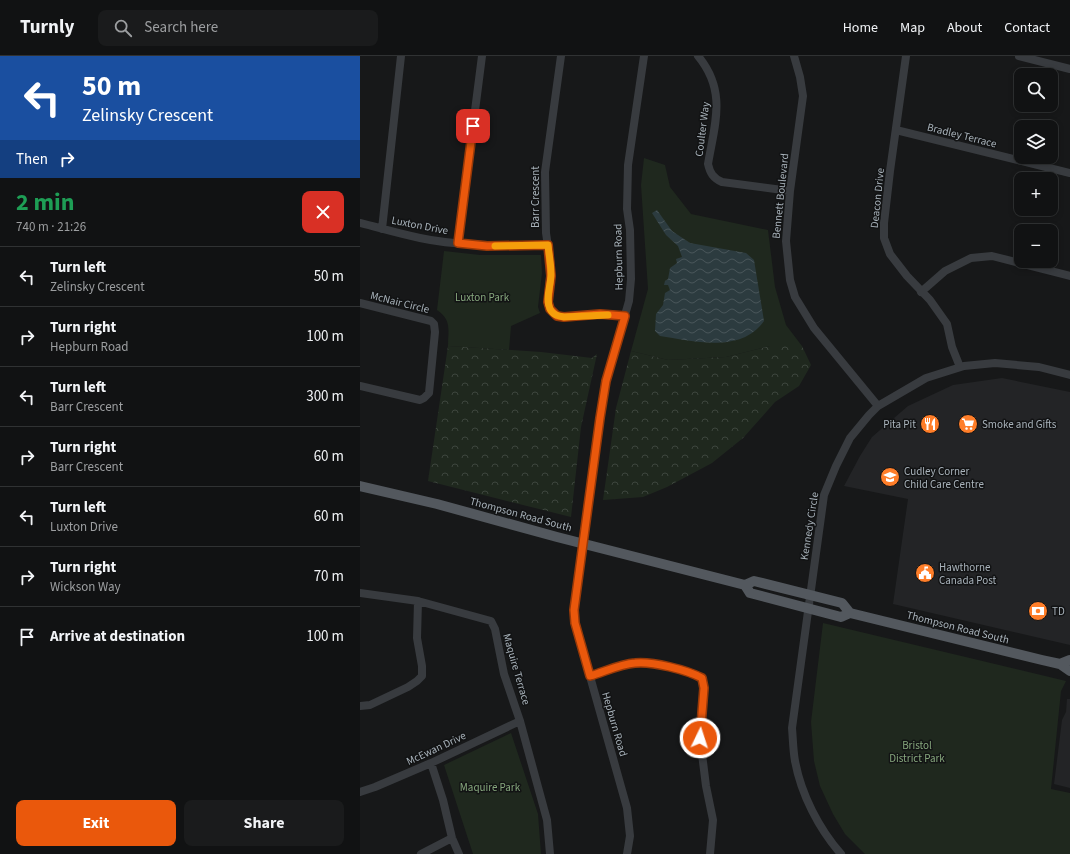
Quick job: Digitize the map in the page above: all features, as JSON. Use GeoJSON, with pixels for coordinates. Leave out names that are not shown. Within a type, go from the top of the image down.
{"type":"FeatureCollection","features":[{"type":"Feature","properties":{"kind":"main road","name":"Thompson Road South"},"geometry":{"type":"LineString","coordinates":[[360,486],[424,501],[745,585],[754,581],[842,603],[850,613],[1042,660],[1065,662],[1070,671]]}},
{"type":"Feature","properties":{"kind":"main road","name":"Thompson Road South"},"geometry":{"type":"LineString","coordinates":[[745,585],[750,593],[809,609],[841,617],[850,613]]}},
{"type":"Feature","properties":{"kind":"street"},"geometry":{"type":"LineString","coordinates":[[382,229],[401,56]]}},
{"type":"Feature","properties":{"kind":"street"},"geometry":{"type":"LineString","coordinates":[[458,243],[482,56]]}},
{"type":"Feature","properties":{"kind":"street","name":"Barr Crescent"},"geometry":{"type":"LineString","coordinates":[[561,56],[545,172],[546,233],[551,276],[548,302],[550,309],[557,316],[564,317],[600,314],[625,316]]}},
{"type":"Feature","properties":{"kind":"street","name":"Hepburn Road"},"geometry":{"type":"LineString","coordinates":[[627,854],[630,836],[627,808],[575,623],[574,610],[605,388],[629,301],[632,279],[630,230],[627,209],[628,165],[644,56]]}},
{"type":"Feature","properties":{"kind":"street","name":"Coulter Way"},"geometry":{"type":"LineString","coordinates":[[698,56],[708,71],[716,91],[716,119],[708,164],[713,176],[722,182],[790,191]]}},
{"type":"Feature","properties":{"kind":"street","name":"Bennett Boulevard"},"geometry":{"type":"LineString","coordinates":[[794,56],[800,77],[802,96],[790,191],[786,241],[790,280],[796,297],[814,328],[878,406]]}},
{"type":"Feature","properties":{"kind":"street","name":"Deacon Drive"},"geometry":{"type":"LineString","coordinates":[[906,56],[884,223],[884,238],[890,254],[921,292],[930,300],[947,324],[952,347],[960,367]]}},
{"type":"Feature","properties":{"kind":"street"},"geometry":{"type":"LineString","coordinates":[[1019,56],[1070,69]]}},
{"type":"Feature","properties":{"kind":"street","name":"Bradley Terrace"},"geometry":{"type":"LineString","coordinates":[[896,130],[1070,173]]}},
{"type":"Feature","properties":{"kind":"street","name":"Luxton Drive"},"geometry":{"type":"LineString","coordinates":[[360,223],[420,238],[458,243],[487,246],[548,245]]}},
{"type":"Feature","properties":{"kind":"street"},"geometry":{"type":"LineString","coordinates":[[921,292],[945,271],[971,258],[992,256],[1070,276]]}},
{"type":"Feature","properties":{"kind":"street","name":"McNair Circle"},"geometry":{"type":"LineString","coordinates":[[360,303],[431,321],[434,324],[435,332],[429,393],[424,398],[420,400],[360,386]]}},
{"type":"Feature","properties":{"kind":"street","name":"Kennedy Circle"},"geometry":{"type":"LineString","coordinates":[[839,853],[817,821],[802,789],[794,761],[792,728],[824,495],[836,466],[850,438],[878,406],[926,378],[960,367],[995,363],[1039,367],[1070,375]]}},
{"type":"Feature","properties":{"kind":"street","name":"Maquire Terrace"},"geometry":{"type":"LineString","coordinates":[[360,593],[418,601],[491,621],[495,629],[504,674],[520,721],[547,820],[550,854]]}},
{"type":"Feature","properties":{"kind":"street"},"geometry":{"type":"LineString","coordinates":[[360,706],[370,705],[408,687],[417,682],[422,676],[422,666],[417,638],[418,601]]}},
{"type":"Feature","properties":{"kind":"street"},"geometry":{"type":"LineString","coordinates":[[590,676],[636,663],[648,663],[693,673],[702,678],[704,688],[700,738],[706,786],[713,820],[710,854]]}},
{"type":"Feature","properties":{"kind":"street","name":"McEwan Drive"},"geometry":{"type":"LineString","coordinates":[[360,792],[430,763],[520,721]]}},
{"type":"Feature","properties":{"kind":"street"},"geometry":{"type":"LineString","coordinates":[[430,763],[443,800],[452,838],[459,854]]}},
{"type":"Feature","properties":{"kind":"street"},"geometry":{"type":"LineString","coordinates":[[421,854],[452,838]]}},
{"type":"Feature","properties":{"kind":"shaded area"},"geometry":{"type":"Polygon","coordinates":[[[1002,378],[1070,392],[1070,645],[893,604],[908,499],[844,486],[872,437],[908,406],[953,385],[1002,378]]]}},
{"type":"Feature","properties":{"kind":"shaded area"},"geometry":{"type":"Polygon","coordinates":[[[1067,699],[1070,699],[1070,788],[1054,784],[1062,720],[1066,712],[1067,699]]]}},
{"type":"Feature","properties":{"kind":"green space"},"geometry":{"type":"Polygon","coordinates":[[[644,158],[665,165],[670,187],[691,214],[768,230],[775,287],[786,325],[802,346],[770,346],[726,357],[668,360],[631,351],[648,289],[641,185],[644,158]]]}},
{"type":"Feature","properties":{"kind":"green space","name":"Luxton Park"},"geometry":{"type":"Polygon","coordinates":[[[444,251],[480,255],[541,255],[542,273],[538,307],[540,313],[511,326],[509,350],[448,346],[447,322],[442,314],[437,310],[444,251]]]}},
{"type":"Feature","properties":{"kind":"green space"},"geometry":{"type":"Polygon","coordinates":[[[448,346],[541,352],[592,358],[597,354],[581,427],[571,517],[428,481],[448,346]]]}},
{"type":"Feature","properties":{"kind":"green space"},"geometry":{"type":"Polygon","coordinates":[[[770,346],[802,346],[811,365],[799,386],[775,402],[743,438],[712,463],[667,487],[643,497],[603,500],[616,408],[631,351],[668,360],[726,357],[770,346]]]}},
{"type":"Feature","properties":{"kind":"green space","name":"Bristol District Park"},"geometry":{"type":"Polygon","coordinates":[[[823,623],[1066,681],[1061,691],[1051,789],[1070,793],[1070,854],[865,854],[845,834],[833,814],[820,786],[814,761],[811,722],[823,623]]]}},
{"type":"Feature","properties":{"kind":"green space","name":"Maquire Park"},"geometry":{"type":"Polygon","coordinates":[[[511,733],[538,814],[541,854],[473,854],[444,765],[511,733]]]}},
{"type":"Feature","properties":{"kind":"water"},"geometry":{"type":"Polygon","coordinates":[[[657,210],[672,231],[690,243],[746,253],[754,260],[764,321],[754,331],[743,338],[730,342],[716,343],[660,336],[655,331],[656,314],[663,305],[665,293],[670,290],[668,285],[664,285],[665,281],[668,279],[670,268],[677,263],[676,259],[682,257],[678,246],[666,235],[652,213],[657,210]]]}},
{"type":"Feature","properties":{"kind":"slow traffic"},"geometry":{"type":"LineString","coordinates":[[495,246],[548,245],[551,266],[548,302],[550,309],[557,316],[564,317],[600,314],[608,315]]}},
{"type":"Feature","properties":{"kind":"place","name":"Pita Pit"},"geometry":{"type":"Point","coordinates":[930,424]}},
{"type":"Feature","properties":{"kind":"place","name":"Smoke and Gifts"},"geometry":{"type":"Point","coordinates":[968,424]}},
{"type":"Feature","properties":{"kind":"place","name":"Cudley Corner Child Care Centre"},"geometry":{"type":"Point","coordinates":[890,477]}},
{"type":"Feature","properties":{"kind":"place","name":"Hawthorne Canada Post"},"geometry":{"type":"Point","coordinates":[925,573]}},
{"type":"Feature","properties":{"kind":"place","name":"TD"},"geometry":{"type":"Point","coordinates":[1038,611]}},
{"type":"Feature","properties":{"kind":"route"},"geometry":{"type":"LineString","coordinates":[[473,126],[458,243],[487,246],[548,245],[551,276],[548,302],[550,309],[557,316],[564,317],[600,314],[625,316],[606,381],[574,610],[575,623],[590,676],[629,664],[648,663],[693,673],[702,678],[704,688],[700,738]]}}]}
